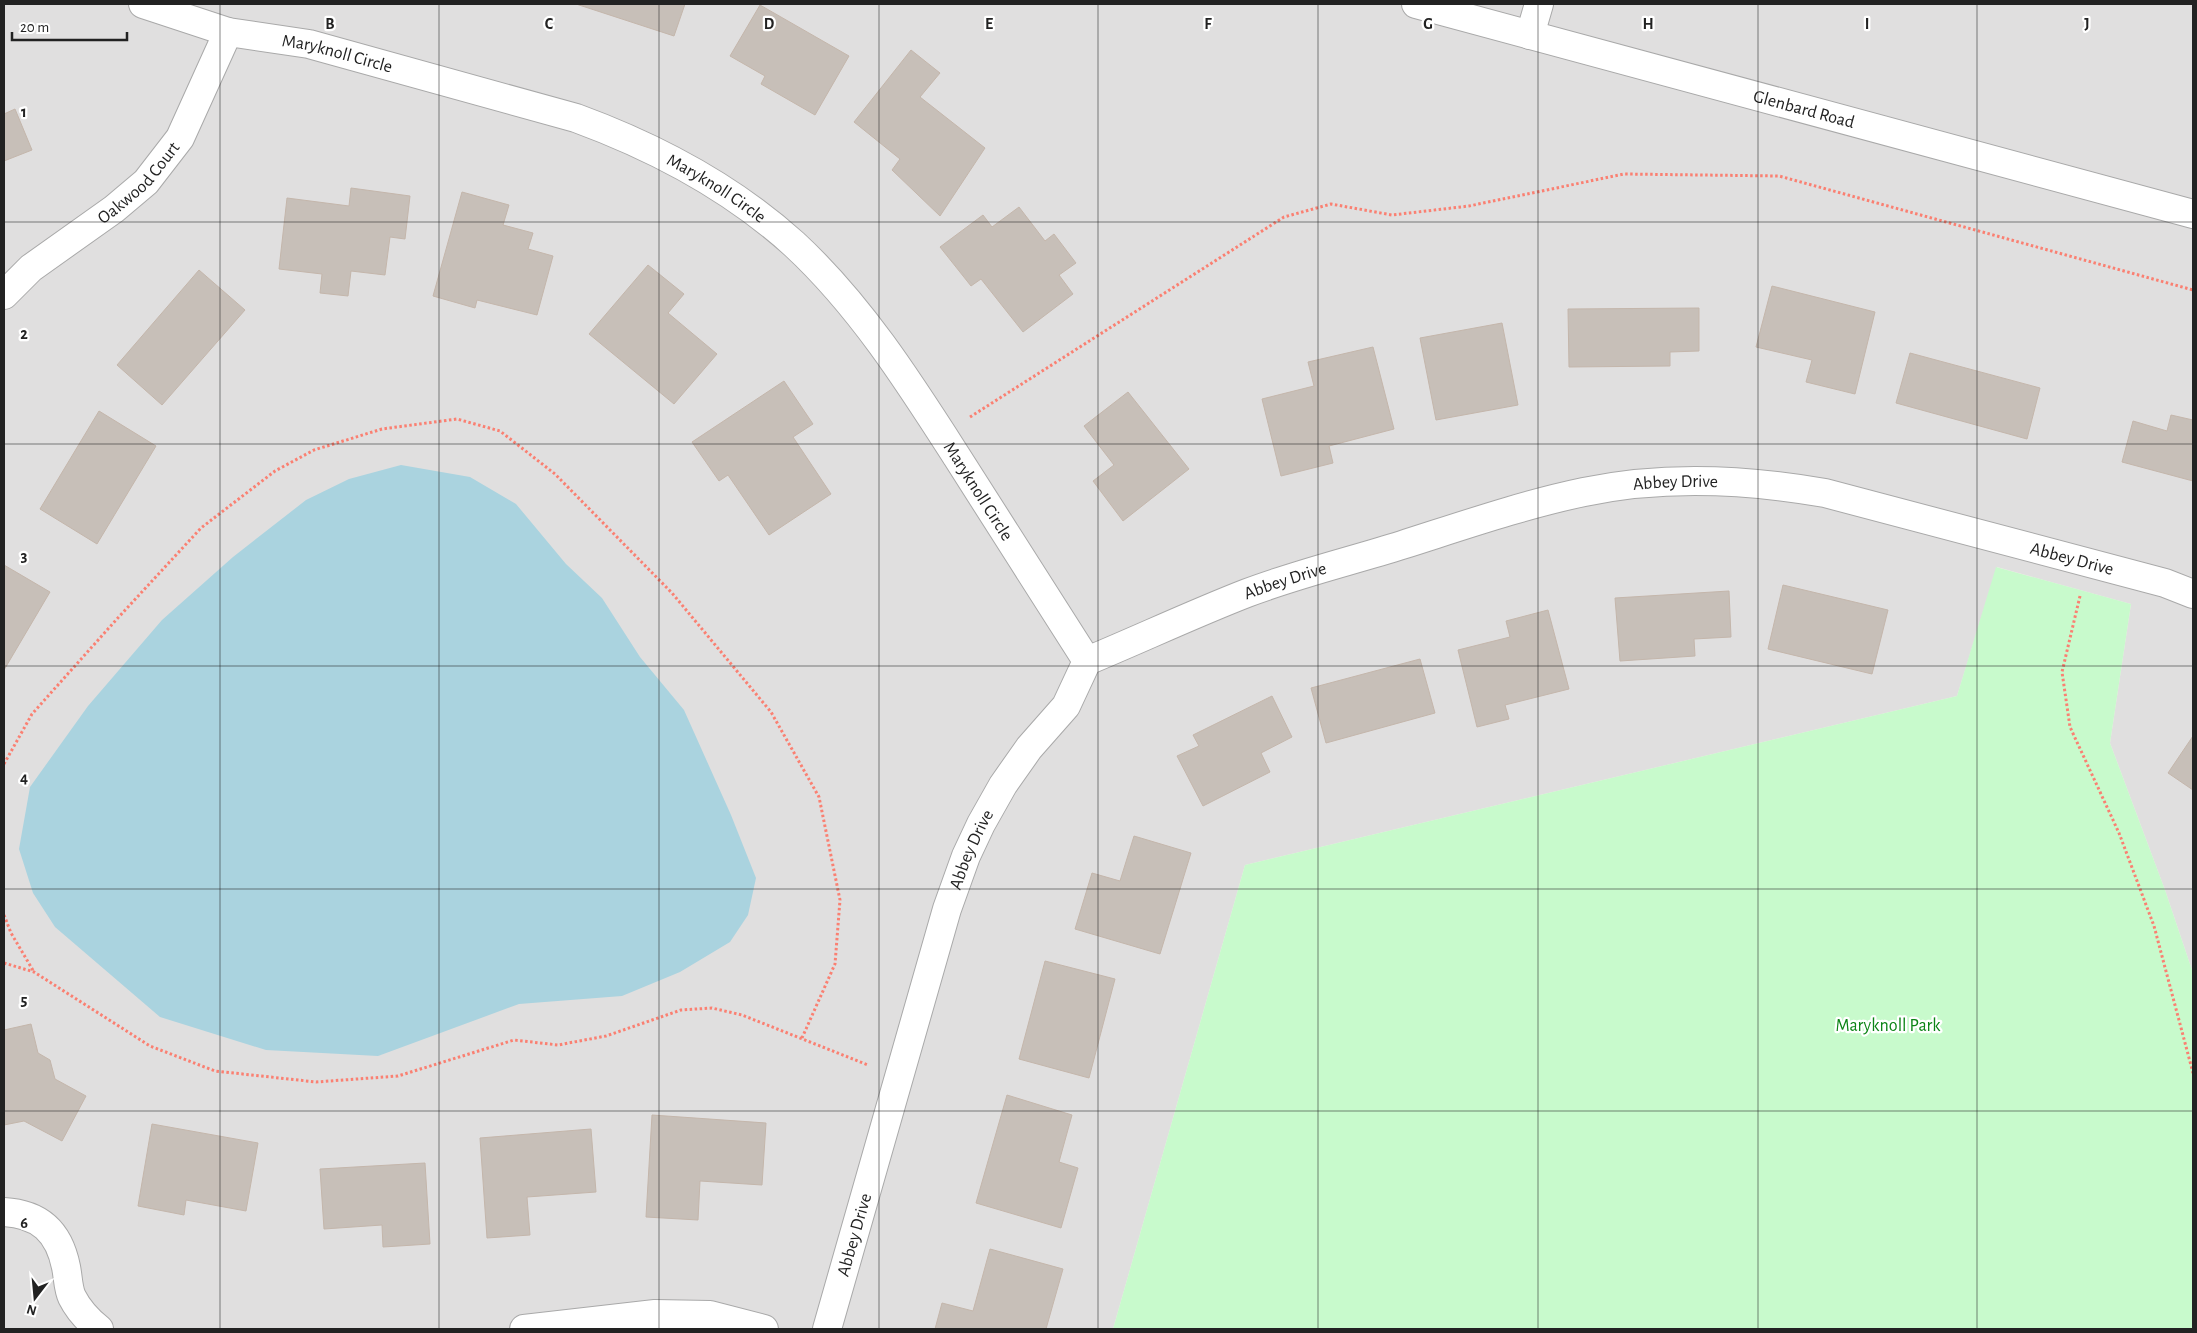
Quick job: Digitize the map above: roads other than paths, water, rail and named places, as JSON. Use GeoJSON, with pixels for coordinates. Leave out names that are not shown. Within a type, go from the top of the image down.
{"type":"FeatureCollection","features":[{"type":"Feature","properties":{"kind":"street","name":"Maryknoll Circle"},"geometry":{"type":"LineString","coordinates":[[143,4],[228,32],[309,44],[576,118],[613,131],[661,153],[736,198],[794,244],[859,314],[912,389],[1087,661]]}},
{"type":"Feature","properties":{"kind":"street","name":"Glenbard Road"},"geometry":{"type":"LineString","coordinates":[[1416,4],[2193,214]]}},
{"type":"Feature","properties":{"kind":"street"},"geometry":{"type":"LineString","coordinates":[[1530,35],[1539,4]]}},
{"type":"Feature","properties":{"kind":"street","name":"Oakwood Court"},"geometry":{"type":"LineString","coordinates":[[4,295],[31,268],[114,209],[146,182],[180,138],[228,32]]}},
{"type":"Feature","properties":{"kind":"street","name":"Abbey Drive"},"geometry":{"type":"LineString","coordinates":[[827,1329],[947,908],[966,856],[1003,785],[1029,748],[1066,706],[1087,661],[1248,593],[1506,512],[1584,492],[1678,481],[1722,480],[1780,485],[1807,490],[2165,583],[2193,594]]}},
{"type":"Feature","properties":{"kind":"street"},"geometry":{"type":"LineString","coordinates":[[4,1212],[21,1213],[38,1221],[53,1233],[63,1250],[72,1296],[91,1323],[99,1329]]}},
{"type":"Feature","properties":{"kind":"street"},"geometry":{"type":"LineString","coordinates":[[524,1329],[655,1314],[710,1315],[764,1329]]}},
{"type":"Feature","properties":{"kind":"water"},"geometry":{"type":"Polygon","coordinates":[[[401,465],[470,477],[516,504],[566,564],[602,598],[640,657],[684,710],[731,815],[756,878],[748,915],[730,942],[680,972],[622,996],[519,1004],[378,1056],[266,1050],[160,1017],[55,927],[33,893],[19,849],[30,787],[88,706],[162,620],[233,557],[306,500],[349,479],[401,465]]]}},
{"type":"Feature","properties":{"kind":"park label","name":"Maryknoll Park"},"geometry":{"type":"Point","coordinates":[1888,1025]}}]}
